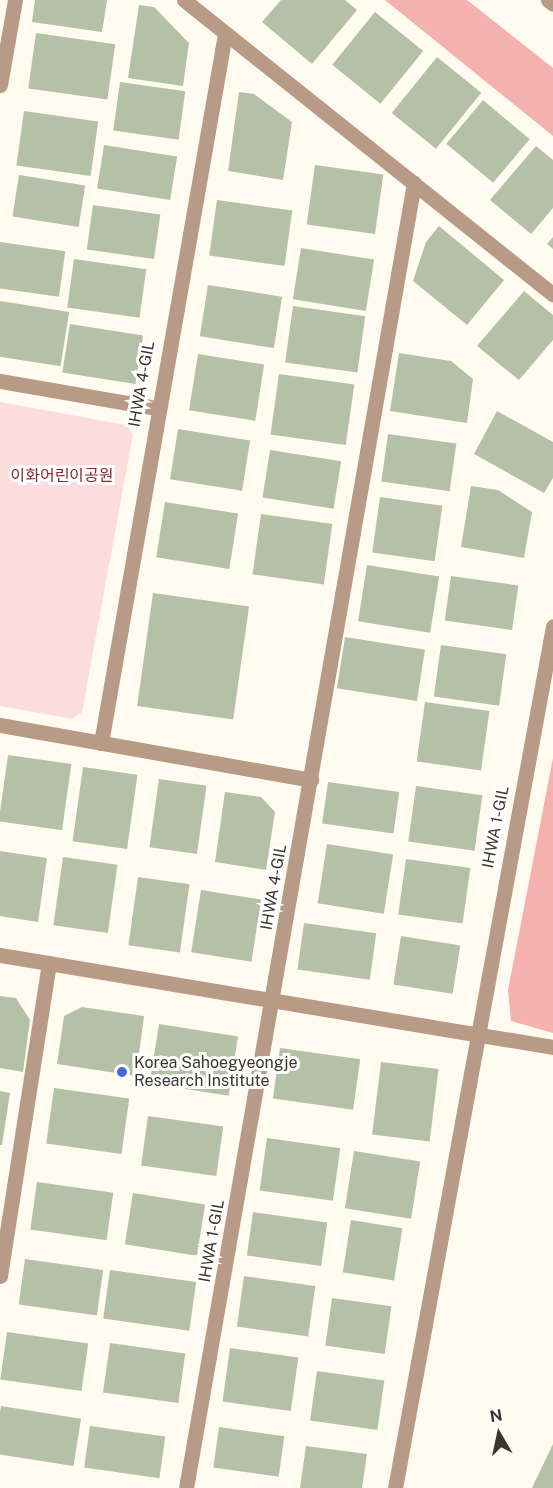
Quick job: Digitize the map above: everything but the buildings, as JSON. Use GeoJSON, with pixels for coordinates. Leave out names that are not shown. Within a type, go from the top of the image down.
{"type":"FeatureCollection","features":[{"type":"Feature","properties":{"kind":"street"},"geometry":{"type":"LineString","coordinates":[[0,85],[15,0]]}},
{"type":"Feature","properties":{"kind":"street"},"geometry":{"type":"LineString","coordinates":[[184,0],[553,296]]}},
{"type":"Feature","properties":{"kind":"street"},"geometry":{"type":"LineString","coordinates":[[548,0],[553,4]]}},
{"type":"Feature","properties":{"kind":"street","name":"IHWA 4-GIL"},"geometry":{"type":"LineString","coordinates":[[101,743],[156,408],[225,34]]}},
{"type":"Feature","properties":{"kind":"street","name":"IHWA 4-GIL"},"geometry":{"type":"LineString","coordinates":[[273,1001],[414,183]]}},
{"type":"Feature","properties":{"kind":"street"},"geometry":{"type":"LineString","coordinates":[[0,381],[156,408]]}},
{"type":"Feature","properties":{"kind":"street","name":"IHWA 1-GIL"},"geometry":{"type":"LineString","coordinates":[[395,1488],[474,1034],[553,626]]}},
{"type":"Feature","properties":{"kind":"street"},"geometry":{"type":"LineString","coordinates":[[0,725],[311,780]]}},
{"type":"Feature","properties":{"kind":"street"},"geometry":{"type":"LineString","coordinates":[[0,955],[553,1047]]}},
{"type":"Feature","properties":{"kind":"street"},"geometry":{"type":"LineString","coordinates":[[0,1276],[49,963]]}},
{"type":"Feature","properties":{"kind":"street","name":"IHWA 1-GIL"},"geometry":{"type":"LineString","coordinates":[[186,1488],[273,1001]]}},
{"type":"Feature","properties":{"kind":"green space","name":"이화어린이공원"},"geometry":{"type":"Polygon","coordinates":[[[0,402],[126,425],[133,434],[82,712],[72,719],[0,706],[0,402]]]}},
{"type":"Feature","properties":{"kind":"shaded area"},"geometry":{"type":"Polygon","coordinates":[[[385,0],[467,0],[553,68],[553,136],[385,0]]]}},
{"type":"Feature","properties":{"kind":"shaded area"},"geometry":{"type":"Polygon","coordinates":[[[553,758],[553,1033],[511,1021],[508,990],[553,758]]]}},
{"type":"Feature","properties":{"kind":"place","name":"Korea Sahoegyeongje Research Institute"},"geometry":{"type":"Point","coordinates":[122,1072]}}]}
